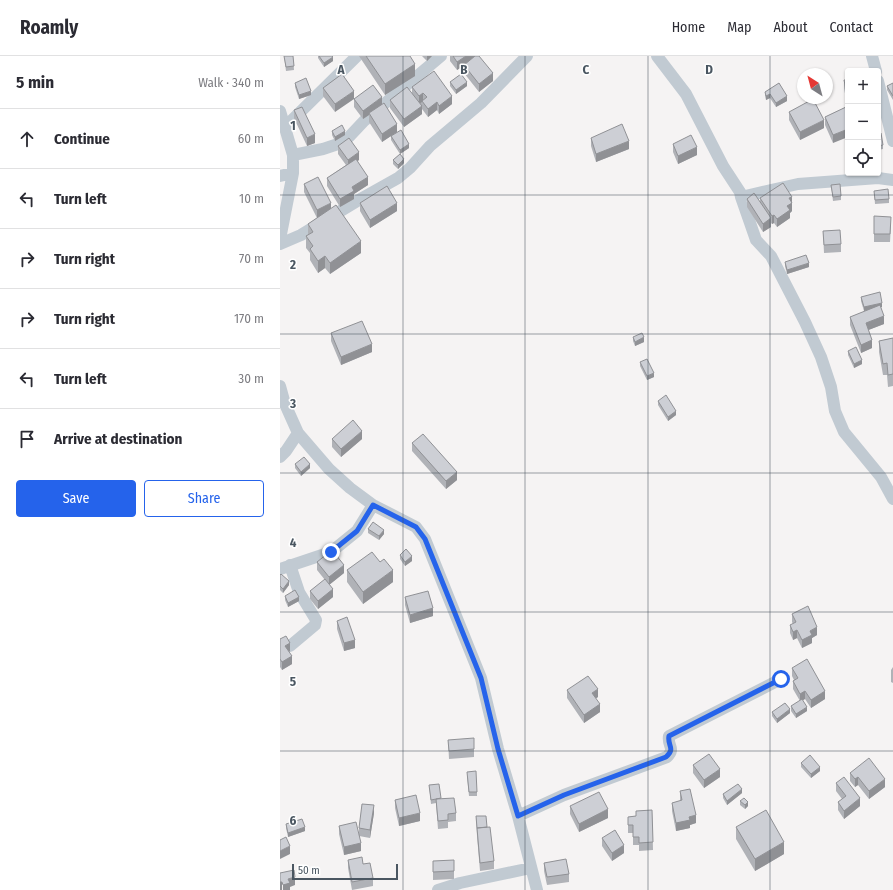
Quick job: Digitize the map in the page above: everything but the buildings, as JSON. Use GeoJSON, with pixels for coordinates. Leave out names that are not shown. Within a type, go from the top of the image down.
{"type":"FeatureCollection","features":[{"type":"Feature","properties":{"kind":"street"},"geometry":{"type":"LineString","coordinates":[[285,128],[357,56]]}},
{"type":"Feature","properties":{"kind":"street"},"geometry":{"type":"LineString","coordinates":[[293,155],[323,149],[347,139],[364,121],[441,56]]}},
{"type":"Feature","properties":{"kind":"street"},"geometry":{"type":"LineString","coordinates":[[280,244],[301,235],[398,178],[410,168],[430,146],[481,103],[527,56]]}},
{"type":"Feature","properties":{"kind":"street"},"geometry":{"type":"LineString","coordinates":[[657,56],[686,94],[724,166],[740,192],[756,240],[771,256],[805,322],[821,357],[835,411],[844,432],[881,477],[893,499]]}},
{"type":"Feature","properties":{"kind":"street"},"geometry":{"type":"LineString","coordinates":[[872,56],[875,68]]}},
{"type":"Feature","properties":{"kind":"street"},"geometry":{"type":"LineString","coordinates":[[881,93],[893,140]]}},
{"type":"Feature","properties":{"kind":"street"},"geometry":{"type":"LineString","coordinates":[[280,111],[293,155],[293,173],[280,239]]}},
{"type":"Feature","properties":{"kind":"street"},"geometry":{"type":"LineString","coordinates":[[280,176],[293,173]]}},
{"type":"Feature","properties":{"kind":"street"},"geometry":{"type":"LineString","coordinates":[[741,197],[798,184],[878,178],[893,180]]}},
{"type":"Feature","properties":{"kind":"street"},"geometry":{"type":"LineString","coordinates":[[280,386],[285,404],[298,433],[329,469],[350,488],[373,505],[416,527],[425,539],[481,678],[498,749],[518,816],[537,890]]}},
{"type":"Feature","properties":{"kind":"street"},"geometry":{"type":"LineString","coordinates":[[280,457],[298,433]]}},
{"type":"Feature","properties":{"kind":"street"},"geometry":{"type":"LineString","coordinates":[[290,646],[316,624],[316,620],[285,567],[331,552],[357,531],[373,505]]}},
{"type":"Feature","properties":{"kind":"street"},"geometry":{"type":"LineString","coordinates":[[518,816],[564,795],[666,757],[671,753],[668,740],[669,736],[781,679]]}},
{"type":"Feature","properties":{"kind":"street"},"geometry":{"type":"LineString","coordinates":[[438,890],[460,883],[531,868]]}},
{"type":"Feature","properties":{"kind":"route"},"geometry":{"type":"LineString","coordinates":[[331,552],[357,531],[373,505],[416,527],[425,539],[454,607],[481,678],[498,749],[518,816],[564,795],[666,757],[671,753],[668,740],[669,736],[781,679]]}}]}
